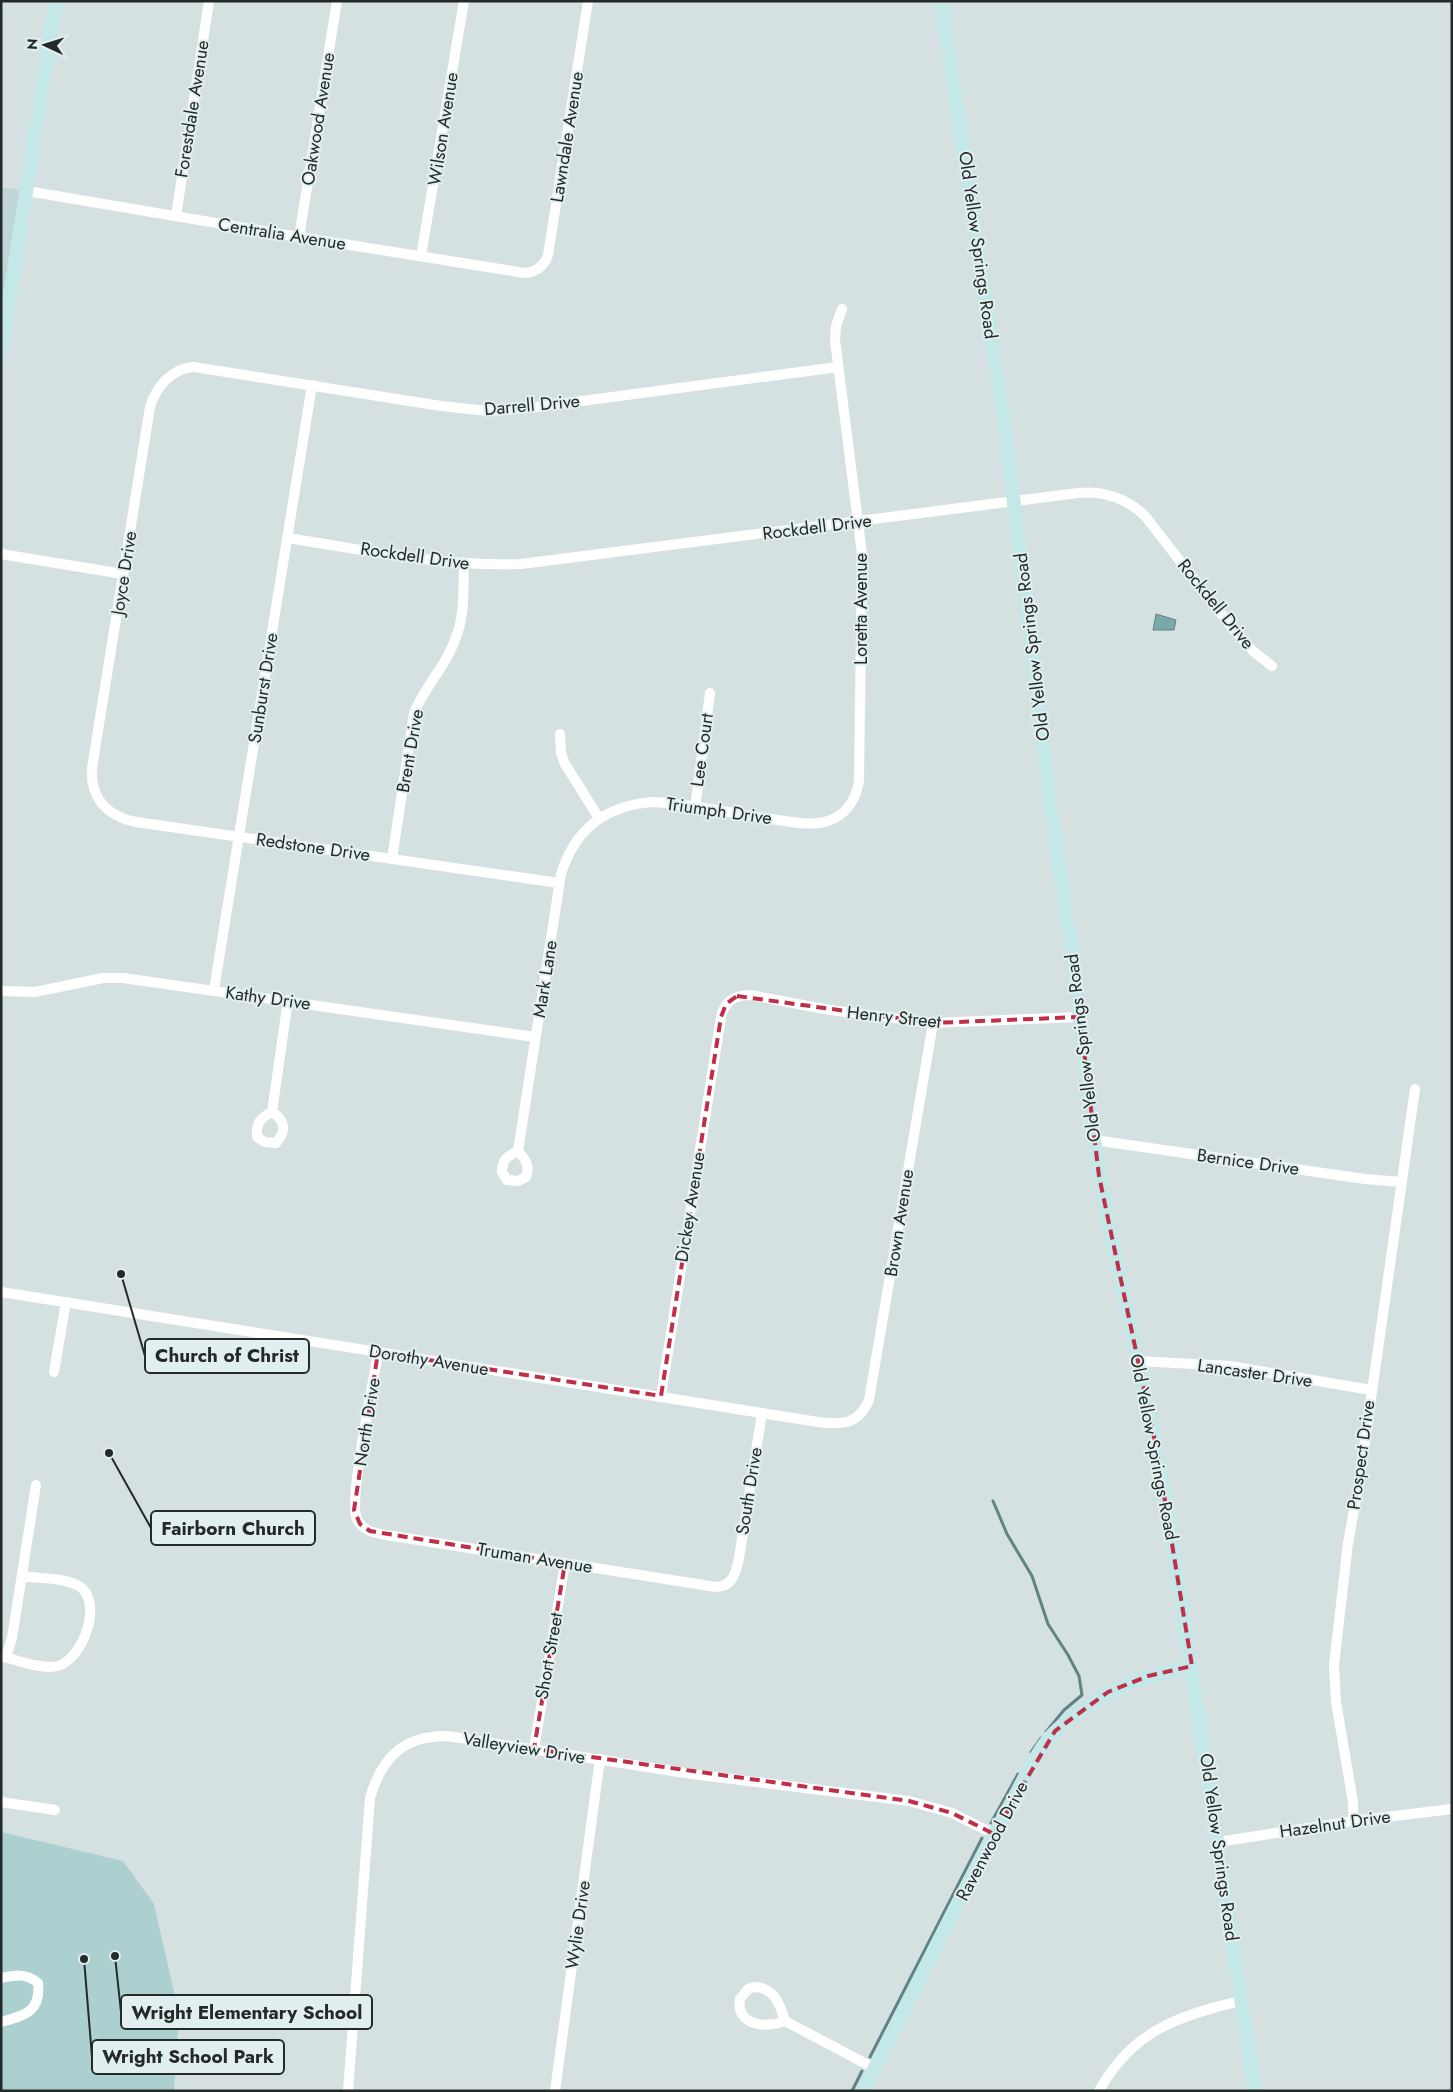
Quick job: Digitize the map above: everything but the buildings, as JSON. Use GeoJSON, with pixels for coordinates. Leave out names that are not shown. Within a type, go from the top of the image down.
{"type":"FeatureCollection","features":[{"type":"Feature","properties":{"kind":"street"},"geometry":{"type":"LineString","coordinates":[[1,352],[56,1]]}},
{"type":"Feature","properties":{"kind":"street","name":"Forestdale Avenue"},"geometry":{"type":"LineString","coordinates":[[176,216],[209,1]]}},
{"type":"Feature","properties":{"kind":"street","name":"Oakwood Avenue"},"geometry":{"type":"LineString","coordinates":[[299,237],[336,1]]}},
{"type":"Feature","properties":{"kind":"street","name":"Wilson Avenue"},"geometry":{"type":"LineString","coordinates":[[422,256],[464,1]]}},
{"type":"Feature","properties":{"kind":"street","name":"Lawndale Avenue"},"geometry":{"type":"LineString","coordinates":[[537,270],[544,264],[548,255],[588,1]]}},
{"type":"Feature","properties":{"kind":"street","name":"Old Yellow Springs Road"},"geometry":{"type":"LineString","coordinates":[[941,1],[996,366],[1051,810],[1080,1017],[1094,1140],[1106,1212],[1156,1446],[1192,1666],[1255,2091]]}},
{"type":"Feature","properties":{"kind":"street","name":"Centralia Avenue"},"geometry":{"type":"LineString","coordinates":[[27,191],[525,273],[537,270]]}},
{"type":"Feature","properties":{"kind":"street","name":"Loretta Avenue"},"geometry":{"type":"LineString","coordinates":[[840,815],[853,801],[859,781],[862,554],[835,334],[842,309]]}},
{"type":"Feature","properties":{"kind":"street","name":"Darrell Drive"},"geometry":{"type":"LineString","coordinates":[[170,376],[183,369],[194,367],[441,406],[498,411],[838,367]]}},
{"type":"Feature","properties":{"kind":"street","name":"Joyce Drive"},"geometry":{"type":"LineString","coordinates":[[91,776],[150,407],[156,391],[170,376]]}},
{"type":"Feature","properties":{"kind":"street","name":"Sunburst Drive"},"geometry":{"type":"LineString","coordinates":[[214,990],[312,385]]}},
{"type":"Feature","properties":{"kind":"street","name":"Rockdell Drive"},"geometry":{"type":"LineString","coordinates":[[288,538],[464,564],[538,563],[1087,492],[1112,496],[1133,506],[1145,516],[1233,629],[1253,651],[1272,666]]}},
{"type":"Feature","properties":{"kind":"street"},"geometry":{"type":"LineString","coordinates":[[1,554],[124,574]]}},
{"type":"Feature","properties":{"kind":"street","name":"Brent Drive"},"geometry":{"type":"LineString","coordinates":[[392,859],[414,713],[457,636],[461,615],[464,564]]}},
{"type":"Feature","properties":{"kind":"street","name":"Lee Court"},"geometry":{"type":"LineString","coordinates":[[695,808],[710,693]]}},
{"type":"Feature","properties":{"kind":"street"},"geometry":{"type":"LineString","coordinates":[[560,734],[561,753],[565,764],[599,818]]}},
{"type":"Feature","properties":{"kind":"street","name":"Redstone Drive"},"geometry":{"type":"LineString","coordinates":[[91,776],[94,790],[100,802],[109,812],[136,822],[560,884]]}},
{"type":"Feature","properties":{"kind":"street","name":"Triumph Drive"},"geometry":{"type":"LineString","coordinates":[[599,818],[617,809],[638,803],[665,803],[810,824],[826,822],[840,815]]}},
{"type":"Feature","properties":{"kind":"street","name":"Mark Lane"},"geometry":{"type":"LineString","coordinates":[[518,1151],[535,1037],[565,863],[572,847],[584,831],[599,818]]}},
{"type":"Feature","properties":{"kind":"street","name":"Kathy Drive"},"geometry":{"type":"LineString","coordinates":[[1,991],[35,992],[94,980],[123,978],[288,1000],[535,1037]]}},
{"type":"Feature","properties":{"kind":"street","name":"Henry Street"},"geometry":{"type":"LineString","coordinates":[[721,1017],[729,1001],[737,996],[750,995],[830,1010],[933,1023],[1080,1017]]}},
{"type":"Feature","properties":{"kind":"street"},"geometry":{"type":"LineString","coordinates":[[272,1112],[288,1000]]}},
{"type":"Feature","properties":{"kind":"street","name":"Dickey Avenue"},"geometry":{"type":"LineString","coordinates":[[661,1396],[721,1017]]}},
{"type":"Feature","properties":{"kind":"street","name":"Brown Avenue"},"geometry":{"type":"LineString","coordinates":[[855,1418],[864,1411],[870,1400],[933,1023]]}},
{"type":"Feature","properties":{"kind":"street","name":"Prospect Drive"},"geometry":{"type":"LineString","coordinates":[[1353,1821],[1353,1802],[1336,1702],[1334,1665],[1348,1543],[1359,1483],[1415,1089]]}},
{"type":"Feature","properties":{"kind":"street","name":"Bernice Drive"},"geometry":{"type":"LineString","coordinates":[[1094,1140],[1364,1179],[1402,1182]]}},
{"type":"Feature","properties":{"kind":"street","name":"Dorothy Avenue"},"geometry":{"type":"LineString","coordinates":[[1,1292],[833,1424],[849,1422],[855,1418]]}},
{"type":"Feature","properties":{"kind":"street"},"geometry":{"type":"LineString","coordinates":[[54,1372],[66,1302]]}},
{"type":"Feature","properties":{"kind":"street","name":"North Drive"},"geometry":{"type":"LineString","coordinates":[[356,1493],[378,1352]]}},
{"type":"Feature","properties":{"kind":"street","name":"Lancaster Drive"},"geometry":{"type":"LineString","coordinates":[[1138,1361],[1230,1366],[1371,1390]]}},
{"type":"Feature","properties":{"kind":"street","name":"South Drive"},"geometry":{"type":"LineString","coordinates":[[736,1570],[762,1413]]}},
{"type":"Feature","properties":{"kind":"street"},"geometry":{"type":"LineString","coordinates":[[22,1576],[65,1582],[79,1587],[89,1598],[90,1615],[81,1645],[66,1662],[50,1667],[4,1656],[22,1576],[36,1485]]}},
{"type":"Feature","properties":{"kind":"street","name":"Truman Avenue"},"geometry":{"type":"LineString","coordinates":[[356,1493],[354,1510],[357,1519],[370,1532],[716,1587],[729,1583],[736,1570]]}},
{"type":"Feature","properties":{"kind":"street","name":"Short Street"},"geometry":{"type":"LineString","coordinates":[[534,1749],[565,1563]]}},
{"type":"Feature","properties":{"kind":"street","name":"Ravenwood Drive"},"geometry":{"type":"LineString","coordinates":[[863,2091],[994,1834],[1035,1761],[1056,1731],[1084,1707],[1108,1692],[1148,1676],[1192,1666]]}},
{"type":"Feature","properties":{"kind":"street","name":"Valleyview Drive"},"geometry":{"type":"LineString","coordinates":[[348,2091],[370,1798],[377,1776],[394,1753],[409,1743],[426,1737],[447,1736],[790,1788],[910,1801],[952,1813],[994,1834]]}},
{"type":"Feature","properties":{"kind":"street","name":"Wylie Drive"},"geometry":{"type":"LineString","coordinates":[[554,2091],[600,1760]]}},
{"type":"Feature","properties":{"kind":"street"},"geometry":{"type":"LineString","coordinates":[[1,1802],[55,1810]]}},
{"type":"Feature","properties":{"kind":"street","name":"Hazelnut Drive"},"geometry":{"type":"LineString","coordinates":[[1218,1842],[1353,1821],[1452,1809]]}},
{"type":"Feature","properties":{"kind":"street"},"geometry":{"type":"LineString","coordinates":[[1,1978],[18,1975],[31,1977],[38,1983],[39,1997],[34,2008],[25,2015],[1,2022]]}},
{"type":"Feature","properties":{"kind":"street"},"geometry":{"type":"LineString","coordinates":[[785,2021],[780,2006],[767,1990],[754,1987],[748,1989],[740,1999],[740,2013],[750,2022],[767,2026],[785,2021],[874,2068]]}},
{"type":"Feature","properties":{"kind":"street"},"geometry":{"type":"LineString","coordinates":[[1099,2091],[1121,2060],[1158,2028],[1193,2013],[1242,2001]]}},
{"type":"Feature","properties":{"kind":"highlighted area"},"geometry":{"type":"Polygon","coordinates":[[[737,996],[933,1023],[1080,1017],[1099,1176],[1156,1446],[1192,1666],[1148,1676],[1108,1692],[1055,1731],[994,1834],[952,1813],[909,1801],[534,1749],[565,1563],[370,1531],[360,1524],[354,1510],[378,1352],[661,1396],[721,1017],[726,1004],[737,996]]]}},
{"type":"Feature","properties":{"kind":"shaded area"},"geometry":{"type":"Polygon","coordinates":[[[1,187],[27,191],[1,352],[1,187]]]}},
{"type":"Feature","properties":{"kind":"shaded area"},"geometry":{"type":"Polygon","coordinates":[[[1156,614],[1176,620],[1174,630],[1153,630],[1156,614]]]}},
{"type":"Feature","properties":{"kind":"shaded area"},"geometry":{"type":"Polygon","coordinates":[[[1,1832],[123,1861],[154,1904],[179,2014],[174,2091],[1,2091],[1,1832]]]}},
{"type":"Feature","properties":{"kind":"waterway"},"geometry":{"type":"LineString","coordinates":[[993,1501],[1007,1534],[1032,1576],[1048,1624],[1079,1676],[1082,1695],[1064,1710],[1046,1732]]}},
{"type":"Feature","properties":{"kind":"waterway"},"geometry":{"type":"LineString","coordinates":[[1031,1752],[1041,1738]]}},
{"type":"Feature","properties":{"kind":"waterway"},"geometry":{"type":"LineString","coordinates":[[991,1823],[1018,1774]]}},
{"type":"Feature","properties":{"kind":"waterway"},"geometry":{"type":"LineString","coordinates":[[870,2057],[982,1838]]}},
{"type":"Feature","properties":{"kind":"waterway"},"geometry":{"type":"LineString","coordinates":[[852,2091],[862,2071]]}},
{"type":"Feature","properties":{"kind":"place","name":"Church of Christ"},"geometry":{"type":"Point","coordinates":[121,1274]}},
{"type":"Feature","properties":{"kind":"place","name":"Fairborn Church"},"geometry":{"type":"Point","coordinates":[109,1453]}},
{"type":"Feature","properties":{"kind":"place","name":"Wright Elementary School"},"geometry":{"type":"Point","coordinates":[115,1956]}},
{"type":"Feature","properties":{"kind":"place","name":"Wright School Park"},"geometry":{"type":"Point","coordinates":[84,1959]}}]}
